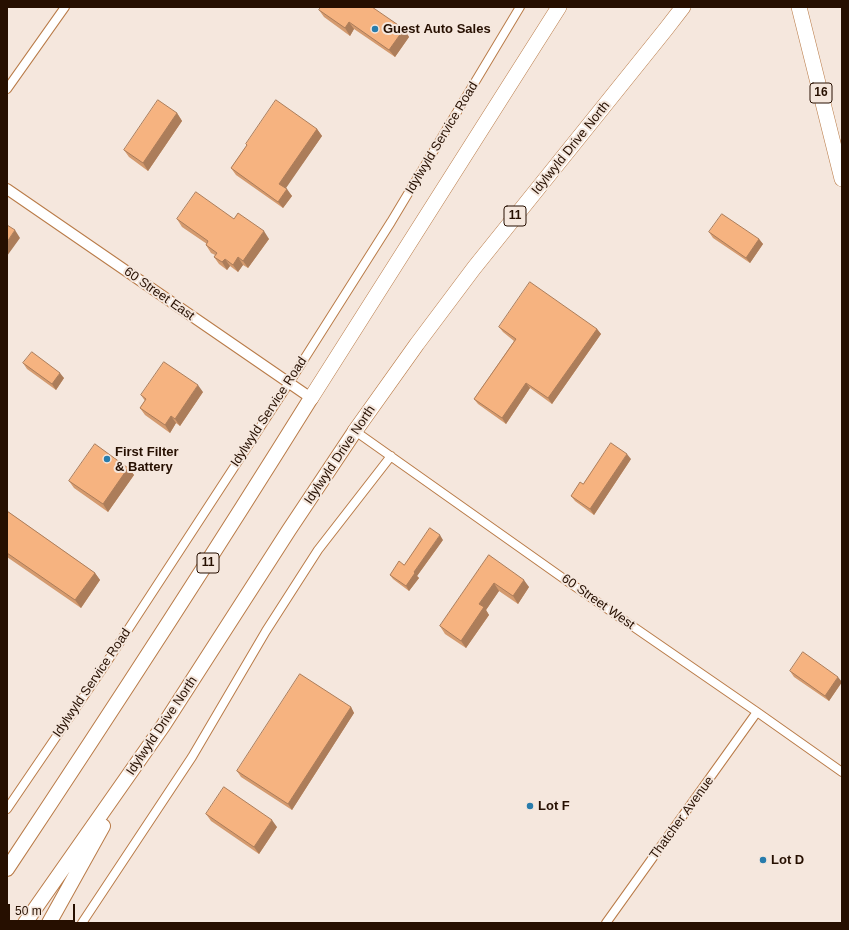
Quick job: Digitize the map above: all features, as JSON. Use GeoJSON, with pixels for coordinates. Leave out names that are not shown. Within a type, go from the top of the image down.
{"type":"FeatureCollection","features":[{"type":"Feature","properties":{"kind":"highway","name":"11"},"geometry":{"type":"LineString","coordinates":[[7,869],[103,726],[206,566],[558,7]]}},
{"type":"Feature","properties":{"kind":"highway","name":"Idylwyld Drive North"},"geometry":{"type":"LineString","coordinates":[[25,923],[163,726],[289,530],[355,431],[417,344],[474,268],[683,7]]}},
{"type":"Feature","properties":{"kind":"highway","name":"16"},"geometry":{"type":"LineString","coordinates":[[799,7],[842,179]]}},
{"type":"Feature","properties":{"kind":"highway"},"geometry":{"type":"LineString","coordinates":[[49,923],[89,849],[163,726]]}},
{"type":"Feature","properties":{"kind":"street"},"geometry":{"type":"LineString","coordinates":[[7,89],[65,7]]}},
{"type":"Feature","properties":{"kind":"street","name":"Idylwyld Service Road"},"geometry":{"type":"LineString","coordinates":[[7,809],[103,668],[289,383],[391,222],[520,7]]}},
{"type":"Feature","properties":{"kind":"street","name":"60 Street East"},"geometry":{"type":"LineString","coordinates":[[7,189],[311,398]]}},
{"type":"Feature","properties":{"kind":"street","name":"60 Street West"},"geometry":{"type":"LineString","coordinates":[[355,431],[567,581],[842,772]]}},
{"type":"Feature","properties":{"kind":"street"},"geometry":{"type":"LineString","coordinates":[[82,923],[192,757],[266,632],[318,550],[391,456]]}},
{"type":"Feature","properties":{"kind":"street","name":"Thatcher Avenue"},"geometry":{"type":"LineString","coordinates":[[606,923],[757,712]]}},
{"type":"Feature","properties":{"kind":"building"},"geometry":{"type":"Polygon","coordinates":[[[321,7],[372,7],[404,29],[389,50],[349,22],[345,28],[319,10],[321,7]]]}},
{"type":"Feature","properties":{"kind":"building"},"geometry":{"type":"Polygon","coordinates":[[[158,100],[177,113],[143,163],[124,150],[158,100]]]}},
{"type":"Feature","properties":{"kind":"building"},"geometry":{"type":"Polygon","coordinates":[[[276,100],[317,129],[279,184],[287,189],[278,202],[231,168],[276,100]]]}},
{"type":"Feature","properties":{"kind":"building"},"geometry":{"type":"Polygon","coordinates":[[[196,192],[234,219],[238,213],[264,231],[243,261],[238,257],[233,265],[225,259],[222,262],[214,257],[217,253],[206,245],[208,241],[177,219],[196,192]]]}},
{"type":"Feature","properties":{"kind":"building"},"geometry":{"type":"Polygon","coordinates":[[[722,214],[759,239],[746,258],[709,232],[722,214]]]}},
{"type":"Feature","properties":{"kind":"building"},"geometry":{"type":"Polygon","coordinates":[[[7,225],[15,230],[7,242],[7,225]]]}},
{"type":"Feature","properties":{"kind":"building"},"geometry":{"type":"Polygon","coordinates":[[[530,282],[597,329],[548,398],[526,383],[502,418],[474,399],[516,339],[499,327],[530,282]]]}},
{"type":"Feature","properties":{"kind":"building"},"geometry":{"type":"Polygon","coordinates":[[[32,352],[60,373],[52,384],[23,363],[32,352]]]}},
{"type":"Feature","properties":{"kind":"building"},"geometry":{"type":"Polygon","coordinates":[[[164,362],[198,385],[175,419],[171,416],[165,425],[140,408],[146,399],[141,395],[164,362]]]}},
{"type":"Feature","properties":{"kind":"building"},"geometry":{"type":"Polygon","coordinates":[[[611,443],[627,454],[590,509],[571,496],[580,482],[583,484],[611,443]]]}},
{"type":"Feature","properties":{"kind":"building"},"geometry":{"type":"Polygon","coordinates":[[[95,444],[128,468],[103,504],[69,481],[95,444]]]}},
{"type":"Feature","properties":{"kind":"building"},"geometry":{"type":"Polygon","coordinates":[[[7,511],[95,573],[75,600],[7,553],[7,511]]]}},
{"type":"Feature","properties":{"kind":"building"},"geometry":{"type":"Polygon","coordinates":[[[430,528],[440,535],[406,586],[390,575],[399,561],[404,565],[430,528]]]}},
{"type":"Feature","properties":{"kind":"building"},"geometry":{"type":"Polygon","coordinates":[[[489,555],[524,580],[513,596],[494,583],[479,604],[484,607],[461,641],[440,626],[489,555]]]}},
{"type":"Feature","properties":{"kind":"building"},"geometry":{"type":"Polygon","coordinates":[[[803,652],[838,677],[825,696],[790,671],[803,652]]]}},
{"type":"Feature","properties":{"kind":"building"},"geometry":{"type":"Polygon","coordinates":[[[300,674],[351,707],[288,804],[237,771],[300,674]]]}},
{"type":"Feature","properties":{"kind":"building"},"geometry":{"type":"Polygon","coordinates":[[[224,787],[272,820],[254,847],[206,814],[224,787]]]}},
{"type":"Feature","properties":{"kind":"place","name":"Guest Auto Sales"},"geometry":{"type":"Point","coordinates":[375,29]}},
{"type":"Feature","properties":{"kind":"place","name":"First Filter & Battery"},"geometry":{"type":"Point","coordinates":[107,459]}},
{"type":"Feature","properties":{"kind":"place","name":"Lot F"},"geometry":{"type":"Point","coordinates":[530,806]}},
{"type":"Feature","properties":{"kind":"place","name":"Lot D"},"geometry":{"type":"Point","coordinates":[763,860]}}]}
